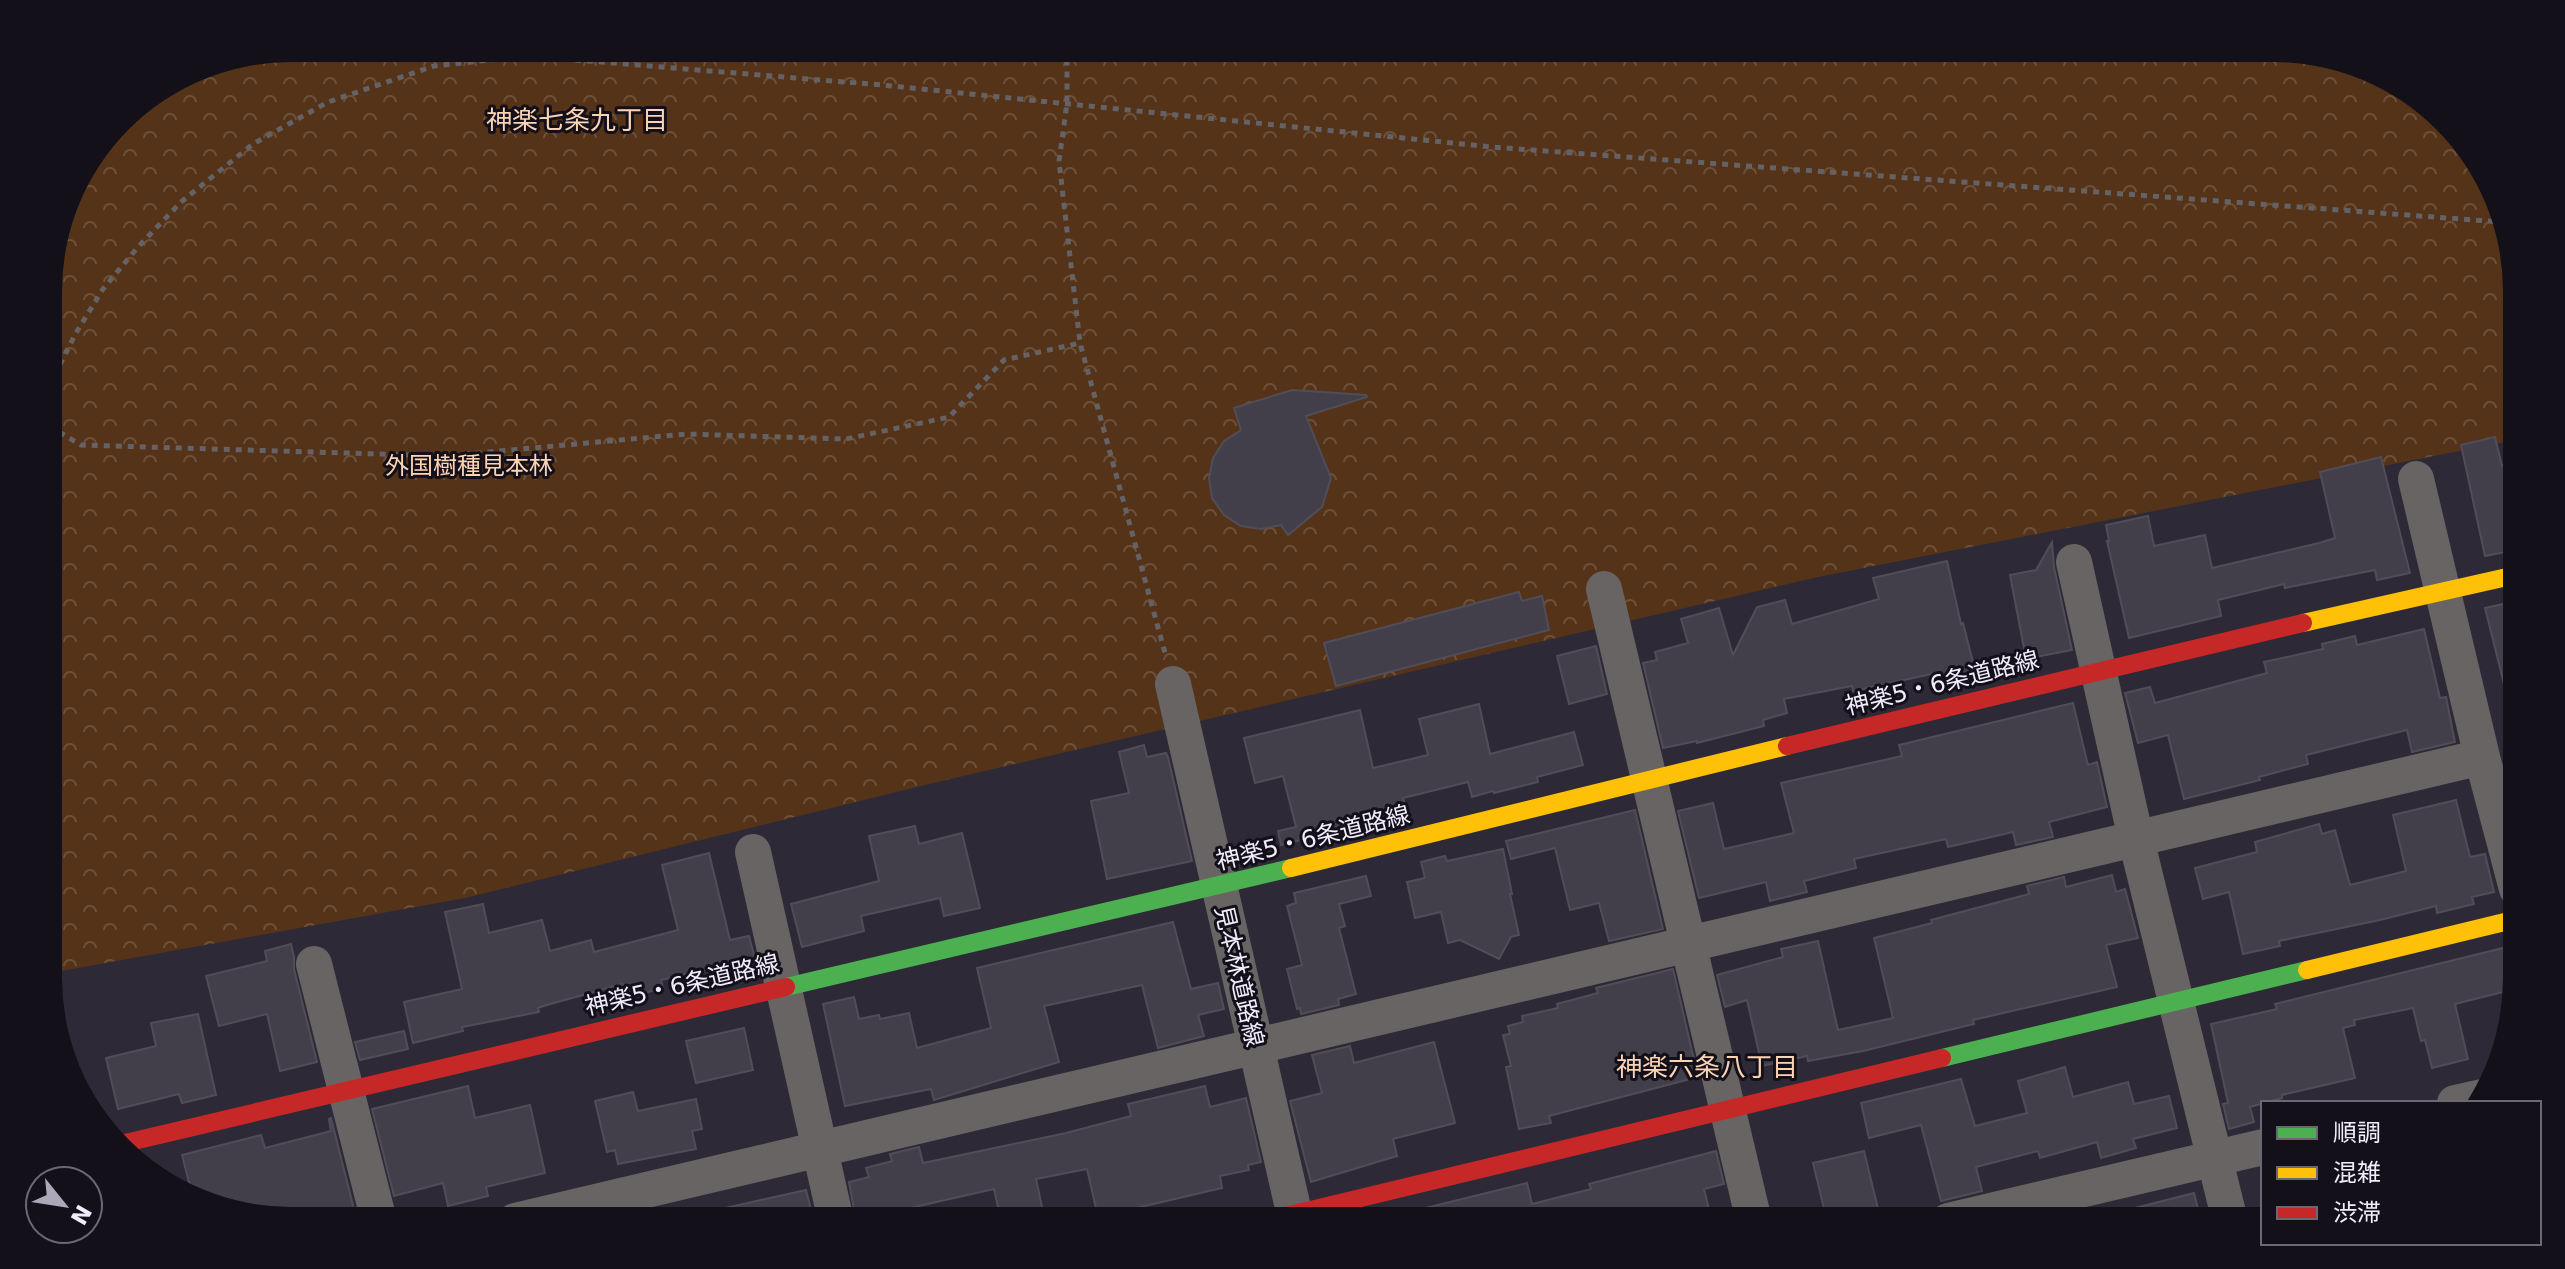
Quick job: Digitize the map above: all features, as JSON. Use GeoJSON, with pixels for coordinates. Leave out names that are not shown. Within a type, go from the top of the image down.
{"type":"FeatureCollection","features":[{"type":"Feature","properties":{"kind":"street"},"geometry":{"type":"LineString","coordinates":[[2416,479],[2503,836]]}},
{"type":"Feature","properties":{"kind":"street"},"geometry":{"type":"LineString","coordinates":[[2074,562],[2136,839],[2227,1207]]}},
{"type":"Feature","properties":{"kind":"street","name":"神楽5・6条道路線"},"geometry":{"type":"LineString","coordinates":[[131,1142],[344,1088],[1218,886],[1650,782],[2098,669],[2503,578]]}},
{"type":"Feature","properties":{"kind":"street"},"geometry":{"type":"LineString","coordinates":[[1604,589],[1751,1207]]}},
{"type":"Feature","properties":{"kind":"street","name":"見本林道路線"},"geometry":{"type":"LineString","coordinates":[[1173,684],[1255,1047],[1283,1207]]}},
{"type":"Feature","properties":{"kind":"street"},"geometry":{"type":"LineString","coordinates":[[575,1207],[2482,757]]}},
{"type":"Feature","properties":{"kind":"street"},"geometry":{"type":"LineString","coordinates":[[753,852],[832,1207]]}},
{"type":"Feature","properties":{"kind":"street"},"geometry":{"type":"LineString","coordinates":[[1330,1207],[2503,922]]}},
{"type":"Feature","properties":{"kind":"street"},"geometry":{"type":"LineString","coordinates":[[314,964],[375,1207]]}},
{"type":"Feature","properties":{"kind":"street"},"geometry":{"type":"LineString","coordinates":[[2008,1207],[2261,1147]]}},
{"type":"Feature","properties":{"kind":"path"},"geometry":{"type":"LineString","coordinates":[[62,360],[103,289],[138,247],[181,202],[253,144],[328,102],[434,66],[471,62]]}},
{"type":"Feature","properties":{"kind":"path"},"geometry":{"type":"LineString","coordinates":[[610,62],[1067,103],[1492,147],[2492,221]]}},
{"type":"Feature","properties":{"kind":"path"},"geometry":{"type":"LineString","coordinates":[[1067,62],[1067,103],[1059,161],[1080,343],[1173,684]]}},
{"type":"Feature","properties":{"kind":"path"},"geometry":{"type":"LineString","coordinates":[[62,434],[81,445],[445,456],[686,434],[846,439],[949,417],[1004,360],[1080,343]]}},
{"type":"Feature","properties":{"kind":"green space","name":"外国樹種見本林"},"geometry":{"type":"Polygon","coordinates":[[[276,62],[2274,62],[2333,70],[2362,79],[2401,101],[2446,140],[2486,203],[2501,261],[2503,442],[1818,577],[929,784],[465,898],[62,971],[64,261],[79,203],[109,152],[140,119],[164,101],[217,74],[276,62]]]}},
{"type":"Feature","properties":{"kind":"building"},"geometry":{"type":"Polygon","coordinates":[[[1292,390],[1367,397],[1306,416],[1331,478],[1322,507],[1288,535],[1281,525],[1261,529],[1241,526],[1224,515],[1212,498],[1209,478],[1213,458],[1224,441],[1241,430],[1234,408],[1292,390]]]}},
{"type":"Feature","properties":{"kind":"building"},"geometry":{"type":"Polygon","coordinates":[[[2495,437],[2503,466],[2503,553],[2485,556],[2461,445],[2495,437]]]}},
{"type":"Feature","properties":{"kind":"building"},"geometry":{"type":"Polygon","coordinates":[[[2381,457],[2410,573],[2377,580],[2375,570],[2285,588],[2284,584],[2218,600],[2221,616],[2129,638],[2106,525],[2148,516],[2154,546],[2205,535],[2212,568],[2319,543],[2335,538],[2320,472],[2381,457]]]}},
{"type":"Feature","properties":{"kind":"building"},"geometry":{"type":"Polygon","coordinates":[[[2052,542],[2054,567],[2072,650],[2026,659],[2010,575],[2036,570],[2052,542]]]}},
{"type":"Feature","properties":{"kind":"building"},"geometry":{"type":"Polygon","coordinates":[[[1947,561],[1976,674],[1943,683],[1941,672],[1853,691],[1852,686],[1784,699],[1787,713],[1763,720],[1764,726],[1663,748],[1643,663],[1657,660],[1655,652],[1688,643],[1681,619],[1719,608],[1733,655],[1757,607],[1785,600],[1792,624],[1879,599],[1873,578],[1947,561]]]}},
{"type":"Feature","properties":{"kind":"building"},"geometry":{"type":"Polygon","coordinates":[[[1519,592],[1522,601],[1542,596],[1549,630],[1336,686],[1324,643],[1519,592]]]}},
{"type":"Feature","properties":{"kind":"building"},"geometry":{"type":"Polygon","coordinates":[[[2503,604],[2503,680],[2485,608],[2503,604]]]}},
{"type":"Feature","properties":{"kind":"building"},"geometry":{"type":"Polygon","coordinates":[[[2424,629],[2440,698],[2446,697],[2455,742],[2412,752],[2407,730],[2306,755],[2308,764],[2184,799],[2168,735],[2138,743],[2125,693],[2150,687],[2155,703],[2267,673],[2264,662],[2323,649],[2322,644],[2355,636],[2357,645],[2424,629]]]}},
{"type":"Feature","properties":{"kind":"building"},"geometry":{"type":"Polygon","coordinates":[[[1596,646],[1607,694],[1569,704],[1557,656],[1596,646]]]}},
{"type":"Feature","properties":{"kind":"building"},"geometry":{"type":"Polygon","coordinates":[[[2073,703],[2088,765],[2097,762],[2107,807],[2049,822],[2053,837],[2016,845],[2013,832],[1948,847],[1946,839],[1854,859],[1856,868],[1804,881],[1807,892],[1770,901],[1766,882],[1699,898],[1678,811],[1713,803],[1724,849],[1794,833],[1781,783],[1902,756],[1899,745],[2073,703]]]}},
{"type":"Feature","properties":{"kind":"building"},"geometry":{"type":"Polygon","coordinates":[[[1479,704],[1490,754],[1574,732],[1583,765],[1537,777],[1538,782],[1494,793],[1472,797],[1468,782],[1403,798],[1405,806],[1383,812],[1385,819],[1281,845],[1278,831],[1296,827],[1283,776],[1255,783],[1244,738],[1360,710],[1373,768],[1428,755],[1419,719],[1479,704]]]}},
{"type":"Feature","properties":{"kind":"building"},"geometry":{"type":"Polygon","coordinates":[[[1144,745],[1147,757],[1166,753],[1168,757],[1192,861],[1107,879],[1091,801],[1129,793],[1119,752],[1144,745]]]}},
{"type":"Feature","properties":{"kind":"building"},"geometry":{"type":"Polygon","coordinates":[[[2456,800],[2470,857],[2485,854],[2494,892],[2472,897],[2474,904],[2437,913],[2436,906],[2279,941],[2280,946],[2243,954],[2229,892],[2203,899],[2195,868],[2257,852],[2255,842],[2319,824],[2322,834],[2335,830],[2350,885],[2406,871],[2393,815],[2456,800]]]}},
{"type":"Feature","properties":{"kind":"building"},"geometry":{"type":"Polygon","coordinates":[[[1635,810],[1663,929],[1609,941],[1599,903],[1570,910],[1555,848],[1511,859],[1506,841],[1635,810]]]}},
{"type":"Feature","properties":{"kind":"building"},"geometry":{"type":"Polygon","coordinates":[[[915,826],[919,844],[962,833],[980,908],[944,916],[940,898],[861,916],[864,931],[802,947],[791,904],[879,881],[869,836],[915,826]]]}},
{"type":"Feature","properties":{"kind":"building"},"geometry":{"type":"Polygon","coordinates":[[[1503,849],[1519,935],[1511,937],[1499,959],[1460,940],[1448,943],[1441,912],[1415,918],[1407,882],[1425,878],[1421,862],[1445,856],[1447,861],[1503,849]]]}},
{"type":"Feature","properties":{"kind":"building"},"geometry":{"type":"Polygon","coordinates":[[[709,853],[730,940],[749,936],[757,966],[733,973],[731,964],[661,980],[663,988],[626,998],[622,984],[538,1008],[539,1012],[462,1027],[463,1031],[413,1043],[404,1002],[462,989],[445,912],[483,904],[489,933],[542,920],[550,951],[591,940],[594,952],[678,930],[662,865],[709,853]]]}},
{"type":"Feature","properties":{"kind":"building"},"geometry":{"type":"Polygon","coordinates":[[[2112,875],[2116,892],[2125,889],[2138,938],[2106,945],[2117,987],[1973,1020],[1974,1024],[1863,1051],[1808,1061],[1807,1056],[1762,1066],[1747,1000],[1725,1007],[1717,975],[1783,957],[1781,949],[1818,941],[1838,1030],[1893,1018],[1874,938],[2029,894],[2027,886],[2064,877],[2066,887],[2112,875]]]}},
{"type":"Feature","properties":{"kind":"building"},"geometry":{"type":"Polygon","coordinates":[[[1366,876],[1371,896],[1339,904],[1345,926],[1339,928],[1356,994],[1338,999],[1339,1005],[1301,1014],[1287,969],[1302,965],[1287,906],[1296,903],[1294,893],[1366,876]]]}},
{"type":"Feature","properties":{"kind":"building"},"geometry":{"type":"Polygon","coordinates":[[[1173,922],[1191,989],[1218,983],[1224,1009],[1198,1015],[1204,1036],[1158,1048],[1142,985],[1044,1006],[1059,1062],[934,1100],[931,1089],[845,1106],[823,1004],[854,997],[859,1019],[879,1015],[880,1019],[909,1013],[917,1048],[991,1028],[977,968],[1173,922]]]}},
{"type":"Feature","properties":{"kind":"building"},"geometry":{"type":"Polygon","coordinates":[[[291,944],[294,969],[317,1062],[280,1071],[267,1014],[219,1026],[206,976],[267,961],[265,951],[291,944]]]}},
{"type":"Feature","properties":{"kind":"building"},"geometry":{"type":"Polygon","coordinates":[[[2503,948],[2503,992],[2455,1004],[2468,1059],[2432,1068],[2413,1008],[2354,1020],[2355,1025],[2343,1028],[2355,1078],[2282,1095],[2282,1098],[2271,1101],[2261,1101],[2261,1104],[2250,1107],[2254,1122],[2229,1129],[2223,1104],[2228,1103],[2211,1024],[2277,1009],[2275,1004],[2503,948]]]}},
{"type":"Feature","properties":{"kind":"building"},"geometry":{"type":"Polygon","coordinates":[[[1673,969],[1698,1077],[1549,1116],[1551,1123],[1519,1129],[1506,1067],[1511,1066],[1503,1035],[1510,1034],[1508,1026],[1523,1022],[1522,1016],[1558,1008],[1557,1004],[1598,993],[1596,988],[1673,969]]]}},
{"type":"Feature","properties":{"kind":"building"},"geometry":{"type":"Polygon","coordinates":[[[198,1014],[216,1095],[182,1103],[179,1094],[118,1109],[106,1058],[156,1046],[151,1023],[198,1014]]]}},
{"type":"Feature","properties":{"kind":"building"},"geometry":{"type":"Polygon","coordinates":[[[744,1028],[753,1070],[696,1083],[686,1041],[744,1028]]]}},
{"type":"Feature","properties":{"kind":"building"},"geometry":{"type":"Polygon","coordinates":[[[404,1031],[408,1049],[360,1060],[355,1042],[404,1031]]]}},
{"type":"Feature","properties":{"kind":"building"},"geometry":{"type":"Polygon","coordinates":[[[1434,1042],[1455,1123],[1393,1139],[1397,1156],[1311,1182],[1290,1101],[1322,1093],[1312,1055],[1350,1046],[1354,1063],[1434,1042]]]}},
{"type":"Feature","properties":{"kind":"building"},"geometry":{"type":"Polygon","coordinates":[[[2065,1067],[2073,1097],[2128,1082],[2134,1104],[2169,1096],[2177,1128],[2133,1139],[2136,1148],[2101,1158],[2097,1142],[2040,1158],[2038,1151],[1976,1167],[1982,1191],[1941,1201],[1921,1125],[1869,1138],[1861,1103],[1961,1079],[1975,1126],[2027,1113],[2018,1081],[2065,1067]]]}},
{"type":"Feature","properties":{"kind":"building"},"geometry":{"type":"Polygon","coordinates":[[[468,1086],[475,1118],[530,1105],[545,1173],[486,1187],[488,1196],[448,1206],[443,1183],[394,1196],[372,1109],[468,1086]]]}},
{"type":"Feature","properties":{"kind":"building"},"geometry":{"type":"Polygon","coordinates":[[[1205,1086],[1210,1107],[1246,1098],[1261,1162],[1248,1165],[1249,1170],[1220,1176],[1222,1188],[1141,1207],[1096,1207],[1087,1169],[1036,1179],[1042,1207],[998,1207],[994,1189],[914,1207],[853,1207],[849,1182],[869,1177],[866,1168],[892,1161],[890,1154],[919,1147],[923,1163],[1066,1133],[1131,1116],[1128,1104],[1205,1086]]]}},
{"type":"Feature","properties":{"kind":"building"},"geometry":{"type":"Polygon","coordinates":[[[633,1092],[638,1111],[696,1099],[702,1129],[692,1131],[696,1149],[618,1164],[615,1150],[607,1152],[595,1101],[633,1092]]]}},
{"type":"Feature","properties":{"kind":"building"},"geometry":{"type":"Polygon","coordinates":[[[329,1119],[353,1207],[261,1205],[217,1195],[189,1182],[182,1155],[261,1135],[265,1148],[331,1131],[329,1119]]]}},
{"type":"Feature","properties":{"kind":"building"},"geometry":{"type":"Polygon","coordinates":[[[1716,1151],[1724,1184],[1704,1189],[1708,1207],[1430,1207],[1527,1183],[1532,1204],[1591,1189],[1589,1184],[1716,1151]]]}},
{"type":"Feature","properties":{"kind":"building"},"geometry":{"type":"Polygon","coordinates":[[[1864,1151],[1878,1207],[1824,1207],[1813,1163],[1864,1151]]]}},
{"type":"Feature","properties":{"kind":"building"},"geometry":{"type":"Polygon","coordinates":[[[806,1190],[810,1207],[730,1207],[806,1190]]]}},
{"type":"Feature","properties":{"kind":"building"},"geometry":{"type":"Polygon","coordinates":[[[2194,1193],[2198,1207],[2139,1207],[2194,1193]]]}},
{"type":"Feature","properties":{"kind":"traffic: fast"},"geometry":{"type":"LineString","coordinates":[[786,987],[1291,868]]}},
{"type":"Feature","properties":{"kind":"traffic: fast"},"geometry":{"type":"LineString","coordinates":[[1942,1058],[2307,970]]}},
{"type":"Feature","properties":{"kind":"traffic: slow"},"geometry":{"type":"LineString","coordinates":[[2303,623],[2503,578]]}},
{"type":"Feature","properties":{"kind":"traffic: slow"},"geometry":{"type":"LineString","coordinates":[[1291,868],[1787,746]]}},
{"type":"Feature","properties":{"kind":"traffic: slow"},"geometry":{"type":"LineString","coordinates":[[2307,970],[2503,922]]}},
{"type":"Feature","properties":{"kind":"traffic: jam"},"geometry":{"type":"LineString","coordinates":[[1787,746],[2303,623]]}},
{"type":"Feature","properties":{"kind":"traffic: jam"},"geometry":{"type":"LineString","coordinates":[[131,1142],[786,987]]}},
{"type":"Feature","properties":{"kind":"traffic: jam"},"geometry":{"type":"LineString","coordinates":[[1323,1207],[1942,1058]]}},
{"type":"Feature","properties":{"kind":"district","name":"神楽七条九丁目"},"geometry":{"type":"Point","coordinates":[577,120]}},
{"type":"Feature","properties":{"kind":"district","name":"神楽六条八丁目"},"geometry":{"type":"Point","coordinates":[1707,1067]}}]}
